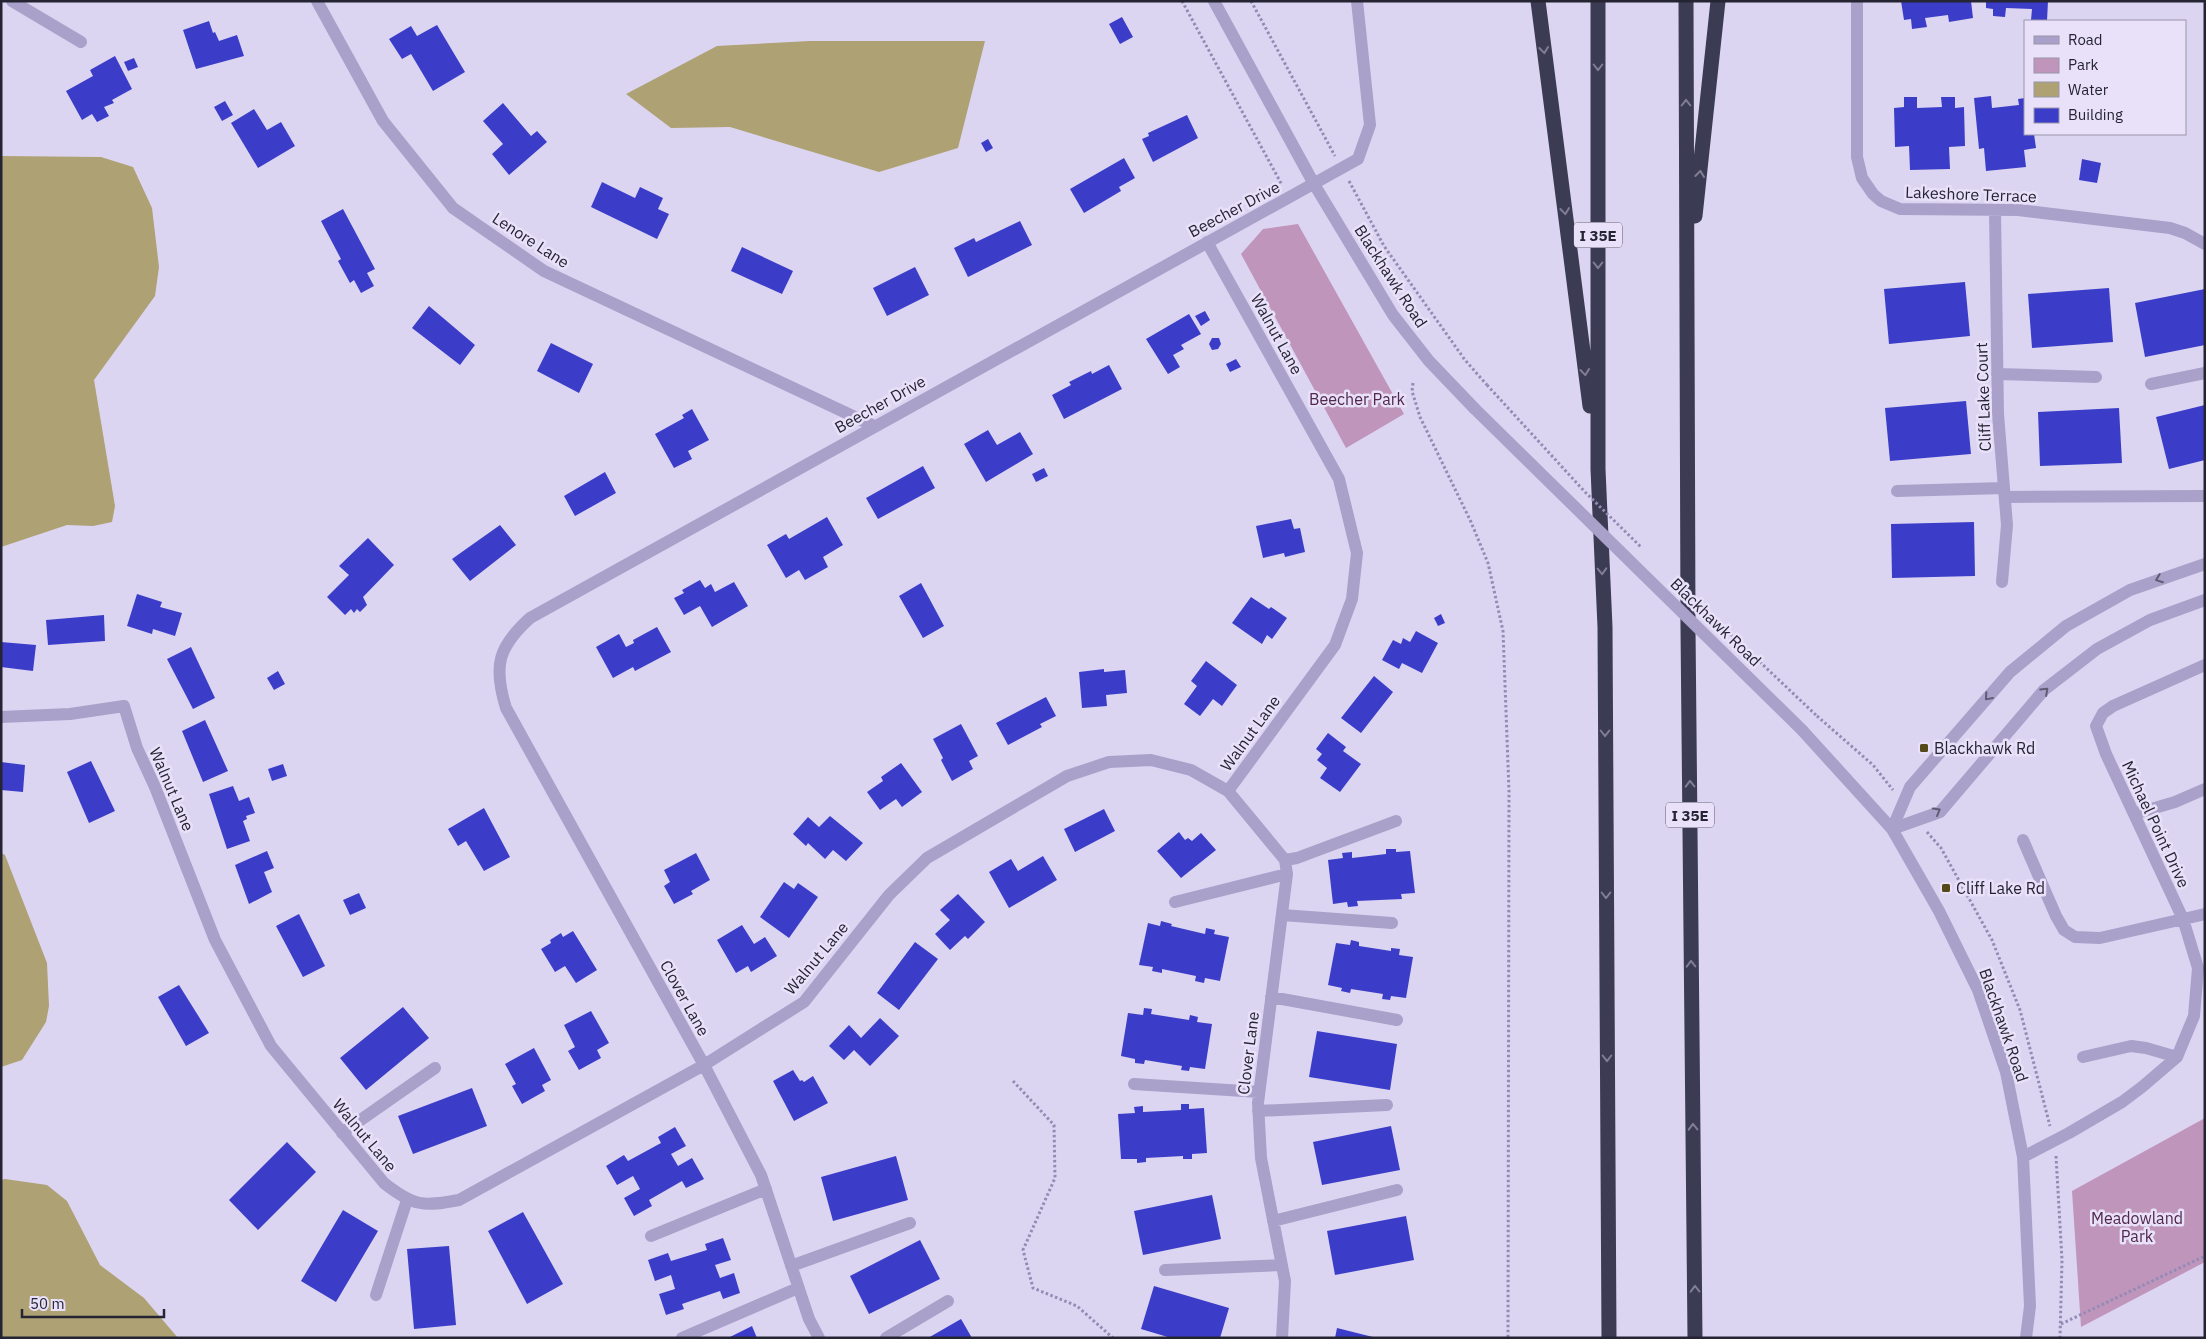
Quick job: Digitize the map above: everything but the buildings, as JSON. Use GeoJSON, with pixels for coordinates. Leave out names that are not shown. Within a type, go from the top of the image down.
{"type":"FeatureCollection","features":[{"type":"Feature","properties":{"kind":"highway"},"geometry":{"type":"LineString","coordinates":[[1538,1],[1598,469]]}},
{"type":"Feature","properties":{"kind":"highway","name":"I 35E"},"geometry":{"type":"LineString","coordinates":[[1598,1],[1598,469],[1605,627],[1609,1338]]}},
{"type":"Feature","properties":{"kind":"highway","name":"I 35E"},"geometry":{"type":"LineString","coordinates":[[1686,1],[1695,1338]]}},
{"type":"Feature","properties":{"kind":"highway"},"geometry":{"type":"LineString","coordinates":[[1687,292],[1718,1]]}},
{"type":"Feature","properties":{"kind":"street"},"geometry":{"type":"LineString","coordinates":[[12,1],[81,42]]}},
{"type":"Feature","properties":{"kind":"street","name":"Lenore Lane"},"geometry":{"type":"LineString","coordinates":[[317,1],[382,121],[453,208],[544,271],[874,426]]}},
{"type":"Feature","properties":{"kind":"street","name":"Blackhawk Road"},"geometry":{"type":"LineString","coordinates":[[1214,1],[1314,184],[1393,315],[1429,361],[1474,408],[1802,730],[1892,829],[1939,911],[1978,990],[2006,1072],[2024,1157],[2030,1306],[2026,1338]]}},
{"type":"Feature","properties":{"kind":"street","name":"Beecher Drive"},"geometry":{"type":"LineString","coordinates":[[498,684],[500,657],[512,634],[530,618],[1358,159],[1370,125],[1357,1]]}},
{"type":"Feature","properties":{"kind":"street","name":"Lakeshore Terrace"},"geometry":{"type":"LineString","coordinates":[[1857,1],[1857,157],[1866,186],[1881,201],[1900,209],[2018,210],[2170,228],[2185,233],[2205,244]]}},
{"type":"Feature","properties":{"kind":"street","name":"Cliff Lake Court"},"geometry":{"type":"LineString","coordinates":[[1995,210],[1998,414],[2007,525],[2002,582]]}},
{"type":"Feature","properties":{"kind":"street","name":"Walnut Lane"},"geometry":{"type":"LineString","coordinates":[[1,717],[70,714],[124,706],[137,748],[155,787],[215,940],[274,1051],[384,1183],[407,1200],[433,1205],[459,1200],[704,1065],[804,1002],[889,895],[927,858],[1067,776],[1109,762],[1151,760],[1191,770],[1228,791],[1336,644],[1352,599],[1357,552],[1339,479],[1208,242]]}},
{"type":"Feature","properties":{"kind":"street"},"geometry":{"type":"LineString","coordinates":[[2151,384],[2205,372]]}},
{"type":"Feature","properties":{"kind":"street"},"geometry":{"type":"LineString","coordinates":[[1997,374],[2096,377]]}},
{"type":"Feature","properties":{"kind":"street"},"geometry":{"type":"LineString","coordinates":[[1897,491],[2205,496]]}},
{"type":"Feature","properties":{"kind":"street"},"geometry":{"type":"LineString","coordinates":[[1892,829],[1910,787],[2010,672],[2066,626],[2130,590],[2205,564]]}},
{"type":"Feature","properties":{"kind":"street"},"geometry":{"type":"LineString","coordinates":[[1892,829],[1940,812],[2044,690],[2090,655],[2150,620],[2205,600]]}},
{"type":"Feature","properties":{"kind":"street","name":"Michael Point Drive"},"geometry":{"type":"LineString","coordinates":[[2024,1157],[2054,1142],[2122,1102],[2177,1057],[2194,1016],[2198,968],[2183,919],[2106,754],[2096,726],[2104,713],[2113,706],[2205,665]]}},
{"type":"Feature","properties":{"kind":"street","name":"Clover Lane"},"geometry":{"type":"LineString","coordinates":[[498,684],[506,708],[704,1065],[761,1175],[809,1319],[819,1338]]}},
{"type":"Feature","properties":{"kind":"street"},"geometry":{"type":"LineString","coordinates":[[2134,814],[2176,802],[2205,789]]}},
{"type":"Feature","properties":{"kind":"street"},"geometry":{"type":"LineString","coordinates":[[1228,791],[1285,860],[1298,858],[1396,821]]}},
{"type":"Feature","properties":{"kind":"street"},"geometry":{"type":"LineString","coordinates":[[2023,840],[2056,916],[2064,930],[2075,937],[2100,938],[2205,914]]}},
{"type":"Feature","properties":{"kind":"street","name":"Clover Lane"},"geometry":{"type":"LineString","coordinates":[[1282,1338],[1285,1281],[1261,1158],[1258,1111],[1287,874],[1285,860]]}},
{"type":"Feature","properties":{"kind":"street"},"geometry":{"type":"LineString","coordinates":[[1175,902],[1287,874]]}},
{"type":"Feature","properties":{"kind":"street"},"geometry":{"type":"LineString","coordinates":[[1282,914],[1392,923]]}},
{"type":"Feature","properties":{"kind":"street"},"geometry":{"type":"LineString","coordinates":[[1272,998],[1397,1020]]}},
{"type":"Feature","properties":{"kind":"street"},"geometry":{"type":"LineString","coordinates":[[2083,1057],[2131,1046],[2146,1048],[2177,1057]]}},
{"type":"Feature","properties":{"kind":"street"},"geometry":{"type":"LineString","coordinates":[[342,1133],[435,1068]]}},
{"type":"Feature","properties":{"kind":"street"},"geometry":{"type":"LineString","coordinates":[[1134,1084],[1259,1092]]}},
{"type":"Feature","properties":{"kind":"street"},"geometry":{"type":"LineString","coordinates":[[1258,1111],[1387,1105]]}},
{"type":"Feature","properties":{"kind":"street"},"geometry":{"type":"LineString","coordinates":[[651,1236],[766,1189]]}},
{"type":"Feature","properties":{"kind":"street"},"geometry":{"type":"LineString","coordinates":[[1273,1221],[1397,1190]]}},
{"type":"Feature","properties":{"kind":"street"},"geometry":{"type":"LineString","coordinates":[[376,1295],[407,1200]]}},
{"type":"Feature","properties":{"kind":"street"},"geometry":{"type":"LineString","coordinates":[[791,1266],[910,1222]]}},
{"type":"Feature","properties":{"kind":"street"},"geometry":{"type":"LineString","coordinates":[[1166,1270],[1282,1265]]}},
{"type":"Feature","properties":{"kind":"street"},"geometry":{"type":"LineString","coordinates":[[682,1338],[798,1288]]}},
{"type":"Feature","properties":{"kind":"street"},"geometry":{"type":"LineString","coordinates":[[886,1338],[948,1301]]}},
{"type":"Feature","properties":{"kind":"path"},"geometry":{"type":"LineString","coordinates":[[1182,1],[1274,173],[1289,197]]}},
{"type":"Feature","properties":{"kind":"path"},"geometry":{"type":"LineString","coordinates":[[1251,1],[1384,246],[1465,360],[1585,492],[1646,552]]}},
{"type":"Feature","properties":{"kind":"path"},"geometry":{"type":"LineString","coordinates":[[1413,383],[1412,391],[1420,417],[1471,522],[1488,563],[1503,631],[1509,791],[1508,1338]]}},
{"type":"Feature","properties":{"kind":"path"},"geometry":{"type":"LineString","coordinates":[[1680,586],[1817,716],[1873,766],[1903,803]]}},
{"type":"Feature","properties":{"kind":"path"},"geometry":{"type":"LineString","coordinates":[[1916,820],[1941,848],[1992,940],[2020,1010],[2057,1159],[2062,1260],[2060,1338]]}},
{"type":"Feature","properties":{"kind":"path"},"geometry":{"type":"LineString","coordinates":[[1013,1081],[1054,1125],[1055,1178],[1023,1250],[1033,1288],[1077,1306],[1113,1338]]}},
{"type":"Feature","properties":{"kind":"path"},"geometry":{"type":"LineString","coordinates":[[2060,1324],[2205,1256]]}},
{"type":"Feature","properties":{"kind":"green space","name":"Beecher Park"},"geometry":{"type":"Polygon","coordinates":[[[1298,224],[1404,414],[1346,448],[1241,254],[1263,229],[1298,224]]]}},
{"type":"Feature","properties":{"kind":"green space","name":"Meadowland Park"},"geometry":{"type":"Polygon","coordinates":[[[2205,1118],[2205,1262],[2081,1327],[2072,1191],[2205,1118]]]}},
{"type":"Feature","properties":{"kind":"water"},"geometry":{"type":"Polygon","coordinates":[[[810,41],[985,41],[958,148],[879,172],[730,127],[671,128],[626,94],[717,46],[810,41]]]}},
{"type":"Feature","properties":{"kind":"water"},"geometry":{"type":"Polygon","coordinates":[[[1,156],[101,157],[133,167],[152,208],[159,267],[155,296],[94,380],[115,506],[112,522],[93,526],[67,525],[1,547],[1,156]]]}},
{"type":"Feature","properties":{"kind":"water"},"geometry":{"type":"Polygon","coordinates":[[[1,853],[5,855],[47,963],[49,1006],[46,1022],[22,1060],[1,1067],[1,853]]]}},
{"type":"Feature","properties":{"kind":"water"},"geometry":{"type":"Polygon","coordinates":[[[1,1180],[47,1185],[67,1201],[100,1265],[144,1298],[178,1338],[1,1338],[1,1180]]]}},
{"type":"Feature","properties":{"kind":"place","name":"Blackhawk Rd"},"geometry":{"type":"Point","coordinates":[1924,748]}},
{"type":"Feature","properties":{"kind":"place","name":"Cliff Lake Rd"},"geometry":{"type":"Point","coordinates":[1946,888]}}]}
